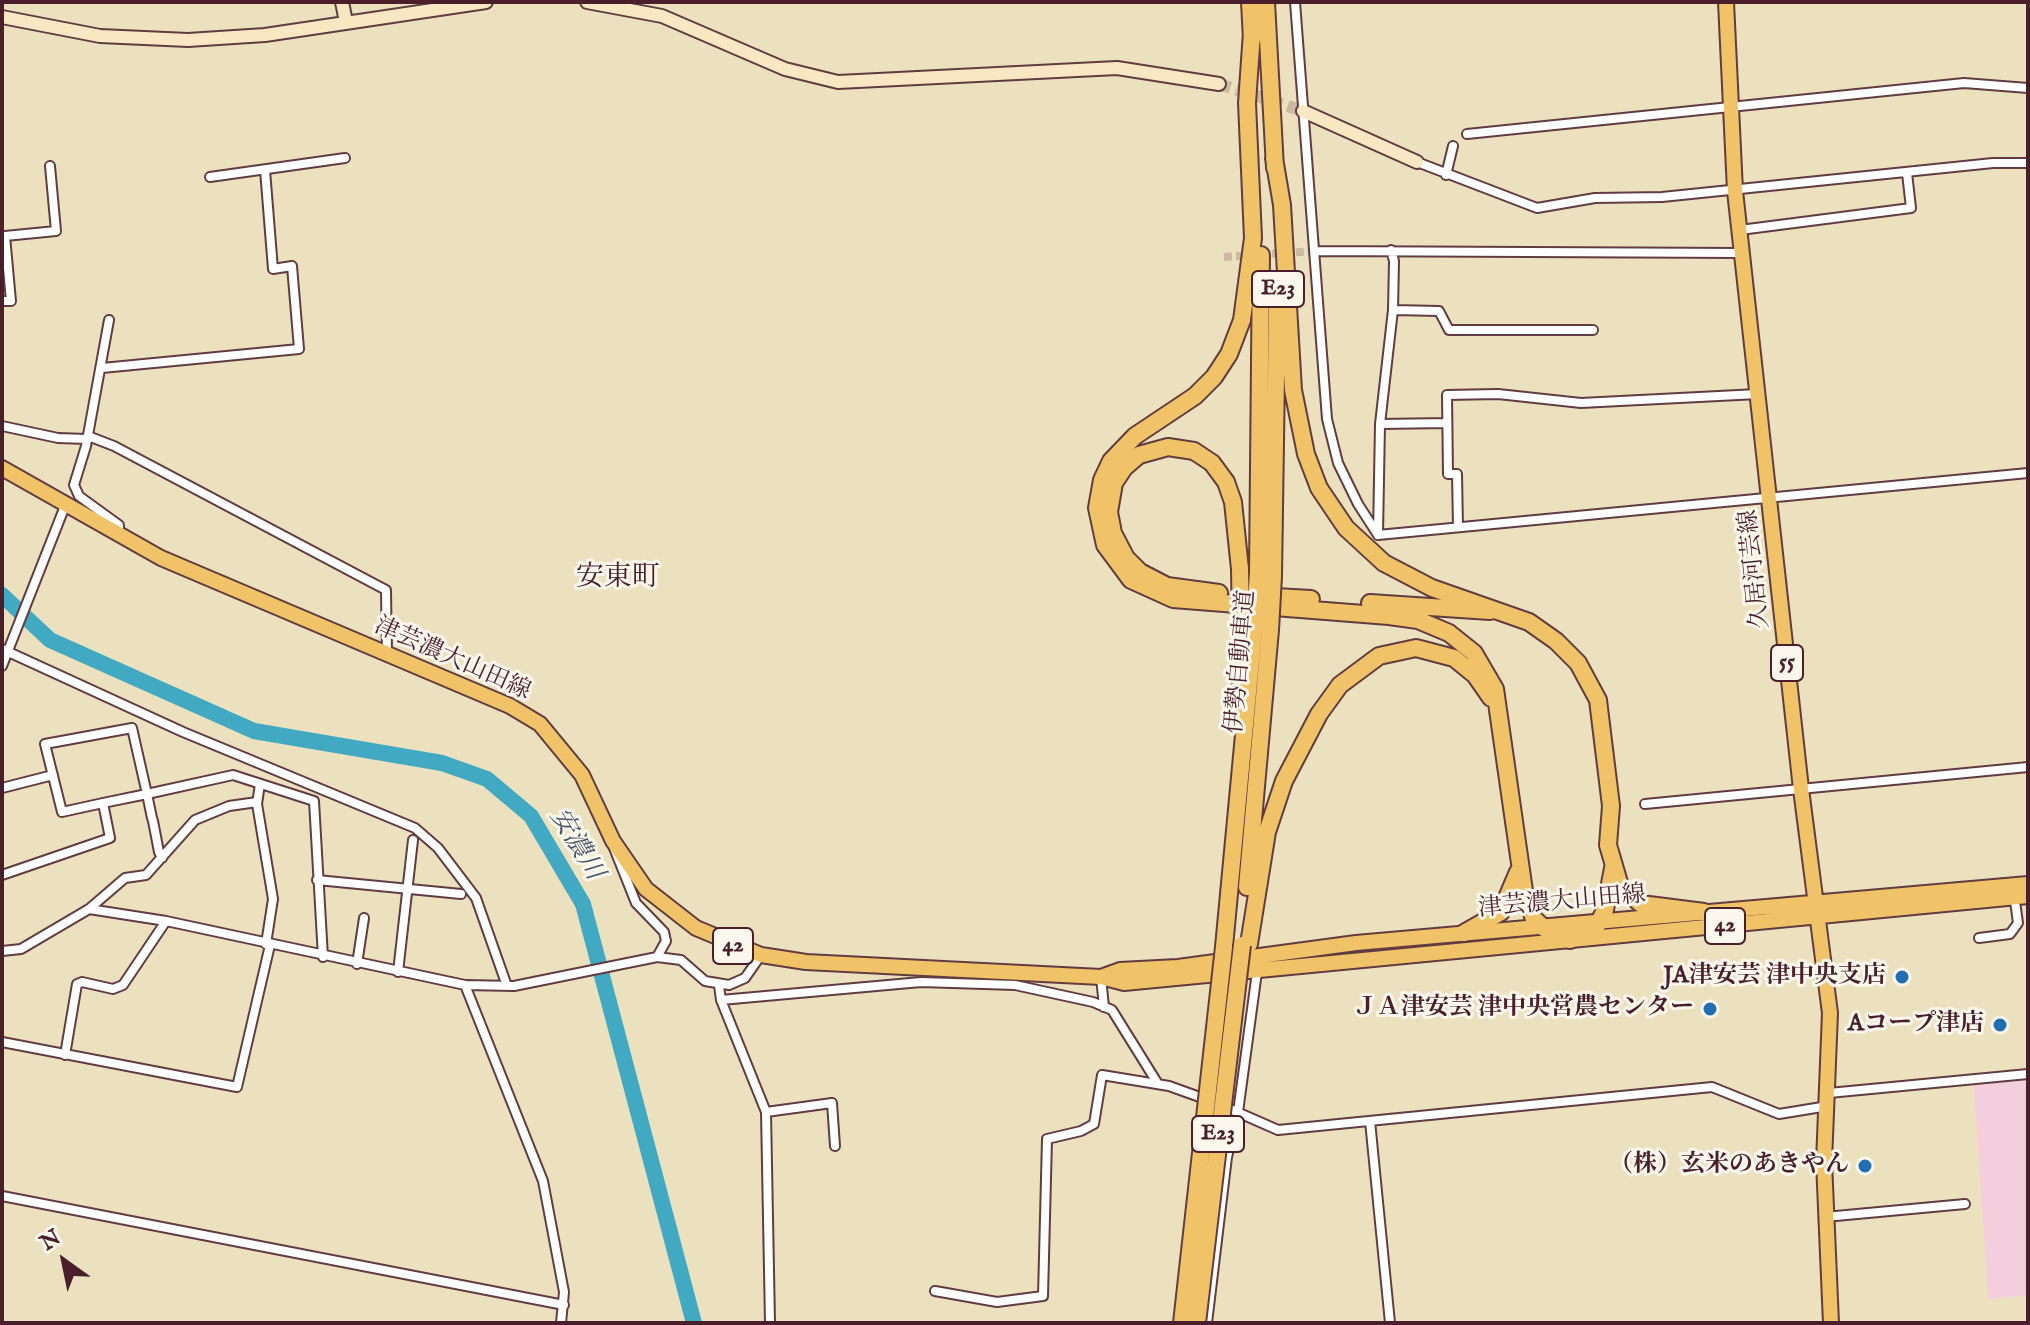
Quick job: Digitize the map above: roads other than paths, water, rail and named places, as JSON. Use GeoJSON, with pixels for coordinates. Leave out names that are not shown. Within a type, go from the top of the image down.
{"type":"FeatureCollection","features":[{"type":"Feature","properties":{"kind":"highway","name":"伊勢自動車道"},"geometry":{"type":"LineString","coordinates":[[1250,2],[1262,313],[1265,574]]}},
{"type":"Feature","properties":{"kind":"highway","name":"伊勢自動車道"},"geometry":{"type":"LineString","coordinates":[[1197,1323],[1218,1139],[1246,944],[1255,628],[1265,574],[1278,294],[1266,2]]}},
{"type":"Feature","properties":{"kind":"highway"},"geometry":{"type":"LineString","coordinates":[[1252,32],[1247,103],[1253,238],[1248,293],[1239,329],[1229,354],[1204,388],[1135,436],[1111,461],[1098,498],[1100,534],[1116,564],[1131,580],[1173,599],[1389,616],[1440,629],[1466,645],[1491,678],[1501,712],[1527,906],[1544,928],[1570,940],[1598,924],[1605,910],[1613,868]]}},
{"type":"Feature","properties":{"kind":"highway"},"geometry":{"type":"LineString","coordinates":[[1274,158],[1282,205],[1293,390],[1306,454],[1319,488],[1346,528],[1384,563],[1432,588],[1504,611],[1556,641],[1578,663],[1593,687],[1611,806],[1608,845],[1613,868],[1626,893],[1641,904],[1704,912]]}},
{"type":"Feature","properties":{"kind":"highway"},"geometry":{"type":"LineString","coordinates":[[1255,628],[1240,569],[1233,502],[1226,482],[1212,463],[1194,451],[1168,447],[1139,455],[1124,468],[1114,483],[1110,502],[1113,533],[1132,566],[1167,586],[1232,595],[1504,611]]}},
{"type":"Feature","properties":{"kind":"highway","name":"E23"},"geometry":{"type":"LineString","coordinates":[[1182,1323],[1224,947],[1255,628]]}},
{"type":"Feature","properties":{"kind":"highway"},"geometry":{"type":"LineString","coordinates":[[1246,944],[1267,832],[1284,781],[1319,714],[1353,673],[1390,652],[1416,648],[1433,651],[1466,667],[1501,712]]}},
{"type":"Feature","properties":{"kind":"highway"},"geometry":{"type":"LineString","coordinates":[[1464,933],[1501,912],[1520,867]]}},
{"type":"Feature","properties":{"kind":"main road","name":"久居河芸線"},"geometry":{"type":"LineString","coordinates":[[1726,2],[1735,191],[1801,789],[1830,1013],[1824,1217],[1831,1323]]}},
{"type":"Feature","properties":{"kind":"main road","name":"津芸濃大山田線"},"geometry":{"type":"LineString","coordinates":[[2,468],[64,510],[119,537],[237,593],[510,706],[540,724],[582,775],[613,841],[636,878],[669,910],[712,937],[761,955],[922,975],[1101,977],[1124,983],[1570,940],[2021,891]]}},
{"type":"Feature","properties":{"kind":"main road","name":"津芸濃大山田線"},"geometry":{"type":"LineString","coordinates":[[1101,977],[1120,970],[1178,967],[1291,950],[1464,933],[1598,924],[1704,912],[1816,911]]}},
{"type":"Feature","properties":{"kind":"street"},"geometry":{"type":"LineString","coordinates":[[342,2],[346,22]]}},
{"type":"Feature","properties":{"kind":"street"},"geometry":{"type":"LineString","coordinates":[[2,17],[100,36],[188,40],[265,35],[486,2]]}},
{"type":"Feature","properties":{"kind":"street"},"geometry":{"type":"LineString","coordinates":[[587,2],[662,16],[785,69],[838,82],[1090,67],[1168,74],[1219,84]]}},
{"type":"Feature","properties":{"kind":"street"},"geometry":{"type":"LineString","coordinates":[[1295,2],[1331,438],[1350,490],[1378,535]]}},
{"type":"Feature","properties":{"kind":"street"},"geometry":{"type":"LineString","coordinates":[[1467,134],[1970,83],[2028,88]]}},
{"type":"Feature","properties":{"kind":"street"},"geometry":{"type":"LineString","coordinates":[[1303,111],[1446,175],[1537,208],[1595,198],[1735,191],[1993,163],[2028,163]]}},
{"type":"Feature","properties":{"kind":"street"},"geometry":{"type":"LineString","coordinates":[[1446,175],[1453,146]]}},
{"type":"Feature","properties":{"kind":"street"},"geometry":{"type":"LineString","coordinates":[[210,177],[345,158]]}},
{"type":"Feature","properties":{"kind":"street"},"geometry":{"type":"LineString","coordinates":[[2,301],[11,301],[5,236],[56,231],[50,166]]}},
{"type":"Feature","properties":{"kind":"street"},"geometry":{"type":"LineString","coordinates":[[102,368],[299,349],[292,266],[273,269],[265,170]]}},
{"type":"Feature","properties":{"kind":"street"},"geometry":{"type":"LineString","coordinates":[[1740,230],[1911,208],[1907,173]]}},
{"type":"Feature","properties":{"kind":"street"},"geometry":{"type":"LineString","coordinates":[[1378,535],[1380,424],[1393,310],[1394,261],[1391,250]]}},
{"type":"Feature","properties":{"kind":"street"},"geometry":{"type":"LineString","coordinates":[[1315,251],[1742,253]]}},
{"type":"Feature","properties":{"kind":"street"},"geometry":{"type":"LineString","coordinates":[[1393,310],[1439,311],[1449,330],[1593,330]]}},
{"type":"Feature","properties":{"kind":"street"},"geometry":{"type":"LineString","coordinates":[[109,320],[88,438],[75,489],[79,496],[119,525],[119,537]]}},
{"type":"Feature","properties":{"kind":"street"},"geometry":{"type":"LineString","coordinates":[[1458,527],[1457,474],[1448,474],[1447,395],[1498,394],[1581,403],[1758,394]]}},
{"type":"Feature","properties":{"kind":"street"},"geometry":{"type":"LineString","coordinates":[[1380,424],[1447,423]]}},
{"type":"Feature","properties":{"kind":"street"},"geometry":{"type":"LineString","coordinates":[[2,426],[58,438],[88,438],[114,446],[386,590],[387,655]]}},
{"type":"Feature","properties":{"kind":"street"},"geometry":{"type":"LineString","coordinates":[[1378,535],[2028,473]]}},
{"type":"Feature","properties":{"kind":"street"},"geometry":{"type":"LineString","coordinates":[[2,666],[64,510]]}},
{"type":"Feature","properties":{"kind":"street"},"geometry":{"type":"LineString","coordinates":[[8,650],[183,732],[398,818],[422,833],[455,868],[476,898],[510,986]]}},
{"type":"Feature","properties":{"kind":"street"},"geometry":{"type":"LineString","coordinates":[[162,858],[147,794],[132,728],[45,744],[62,812],[147,794],[233,775],[314,801],[323,957]]}},
{"type":"Feature","properties":{"kind":"street"},"geometry":{"type":"LineString","coordinates":[[1645,804],[2028,767]]}},
{"type":"Feature","properties":{"kind":"street"},"geometry":{"type":"LineString","coordinates":[[2,788],[53,775]]}},
{"type":"Feature","properties":{"kind":"street"},"geometry":{"type":"LineString","coordinates":[[2,1042],[237,1087],[268,945],[273,899],[257,802],[260,784]]}},
{"type":"Feature","properties":{"kind":"street"},"geometry":{"type":"LineString","coordinates":[[2,951],[21,949],[89,909],[125,878],[146,875],[195,820],[229,806],[257,802]]}},
{"type":"Feature","properties":{"kind":"street"},"geometry":{"type":"LineString","coordinates":[[2,875],[110,838],[103,803]]}},
{"type":"Feature","properties":{"kind":"street"},"geometry":{"type":"LineString","coordinates":[[398,972],[413,840]]}},
{"type":"Feature","properties":{"kind":"street"},"geometry":{"type":"LineString","coordinates":[[613,841],[616,859],[632,895],[664,932],[666,941],[657,957]]}},
{"type":"Feature","properties":{"kind":"street"},"geometry":{"type":"LineString","coordinates":[[317,880],[461,894]]}},
{"type":"Feature","properties":{"kind":"street"},"geometry":{"type":"LineString","coordinates":[[1979,938],[2010,934],[2018,923],[2021,891]]}},
{"type":"Feature","properties":{"kind":"street"},"geometry":{"type":"LineString","coordinates":[[89,909],[166,921],[465,985],[510,986],[657,957],[681,960],[716,986],[766,1112],[770,1323]]}},
{"type":"Feature","properties":{"kind":"street"},"geometry":{"type":"LineString","coordinates":[[357,964],[364,918]]}},
{"type":"Feature","properties":{"kind":"street"},"geometry":{"type":"LineString","coordinates":[[65,1055],[77,984],[82,982],[113,989],[123,985],[166,921]]}},
{"type":"Feature","properties":{"kind":"street"},"geometry":{"type":"LineString","coordinates":[[716,986],[745,978],[761,955]]}},
{"type":"Feature","properties":{"kind":"street"},"geometry":{"type":"LineString","coordinates":[[1207,1323],[1227,1157],[1238,1112],[1257,972]]}},
{"type":"Feature","properties":{"kind":"street"},"geometry":{"type":"LineString","coordinates":[[721,1000],[922,975],[1015,985],[1112,1010],[1158,1084]]}},
{"type":"Feature","properties":{"kind":"street"},"geometry":{"type":"LineString","coordinates":[[1101,977],[1104,1007]]}},
{"type":"Feature","properties":{"kind":"street"},"geometry":{"type":"LineString","coordinates":[[465,985],[543,1181],[564,1305],[561,1323]]}},
{"type":"Feature","properties":{"kind":"street"},"geometry":{"type":"LineString","coordinates":[[935,1291],[997,1302],[1043,1296],[1047,1139],[1081,1131],[1094,1124],[1102,1075],[1158,1084],[1238,1112],[1278,1130],[1712,1087],[1779,1114],[1828,1100],[2028,1074]]}},
{"type":"Feature","properties":{"kind":"street"},"geometry":{"type":"LineString","coordinates":[[766,1112],[832,1103],[835,1146]]}},
{"type":"Feature","properties":{"kind":"street"},"geometry":{"type":"LineString","coordinates":[[1370,1121],[1390,1323]]}},
{"type":"Feature","properties":{"kind":"street"},"geometry":{"type":"LineString","coordinates":[[2,1196],[564,1305]]}},
{"type":"Feature","properties":{"kind":"street"},"geometry":{"type":"LineString","coordinates":[[1824,1217],[1965,1204]]}},
{"type":"Feature","properties":{"kind":"waterway","name":"安濃川"},"geometry":{"type":"LineString","coordinates":[[2,595],[50,640],[254,731],[442,763],[487,779],[531,816],[583,904],[694,1323]]}},
{"type":"Feature","properties":{"kind":"tunnel"},"geometry":{"type":"LineString","coordinates":[[1219,84],[1303,111]]}},
{"type":"Feature","properties":{"kind":"tunnel"},"geometry":{"type":"LineString","coordinates":[[1224,257],[1315,251]]}},
{"type":"Feature","properties":{"kind":"place","name":"JA津安芸 津中央支店"},"geometry":{"type":"Point","coordinates":[1902,977]}},
{"type":"Feature","properties":{"kind":"place","name":"ＪＡ津安芸 津中央営農センター"},"geometry":{"type":"Point","coordinates":[1710,1009]}},
{"type":"Feature","properties":{"kind":"place","name":"Aコープ津店"},"geometry":{"type":"Point","coordinates":[2000,1025]}},
{"type":"Feature","properties":{"kind":"place","name":"（株）玄米のあきやん"},"geometry":{"type":"Point","coordinates":[1865,1166]}},
{"type":"Feature","properties":{"kind":"district","name":"安東町"},"geometry":{"type":"Point","coordinates":[618,579]}}]}
